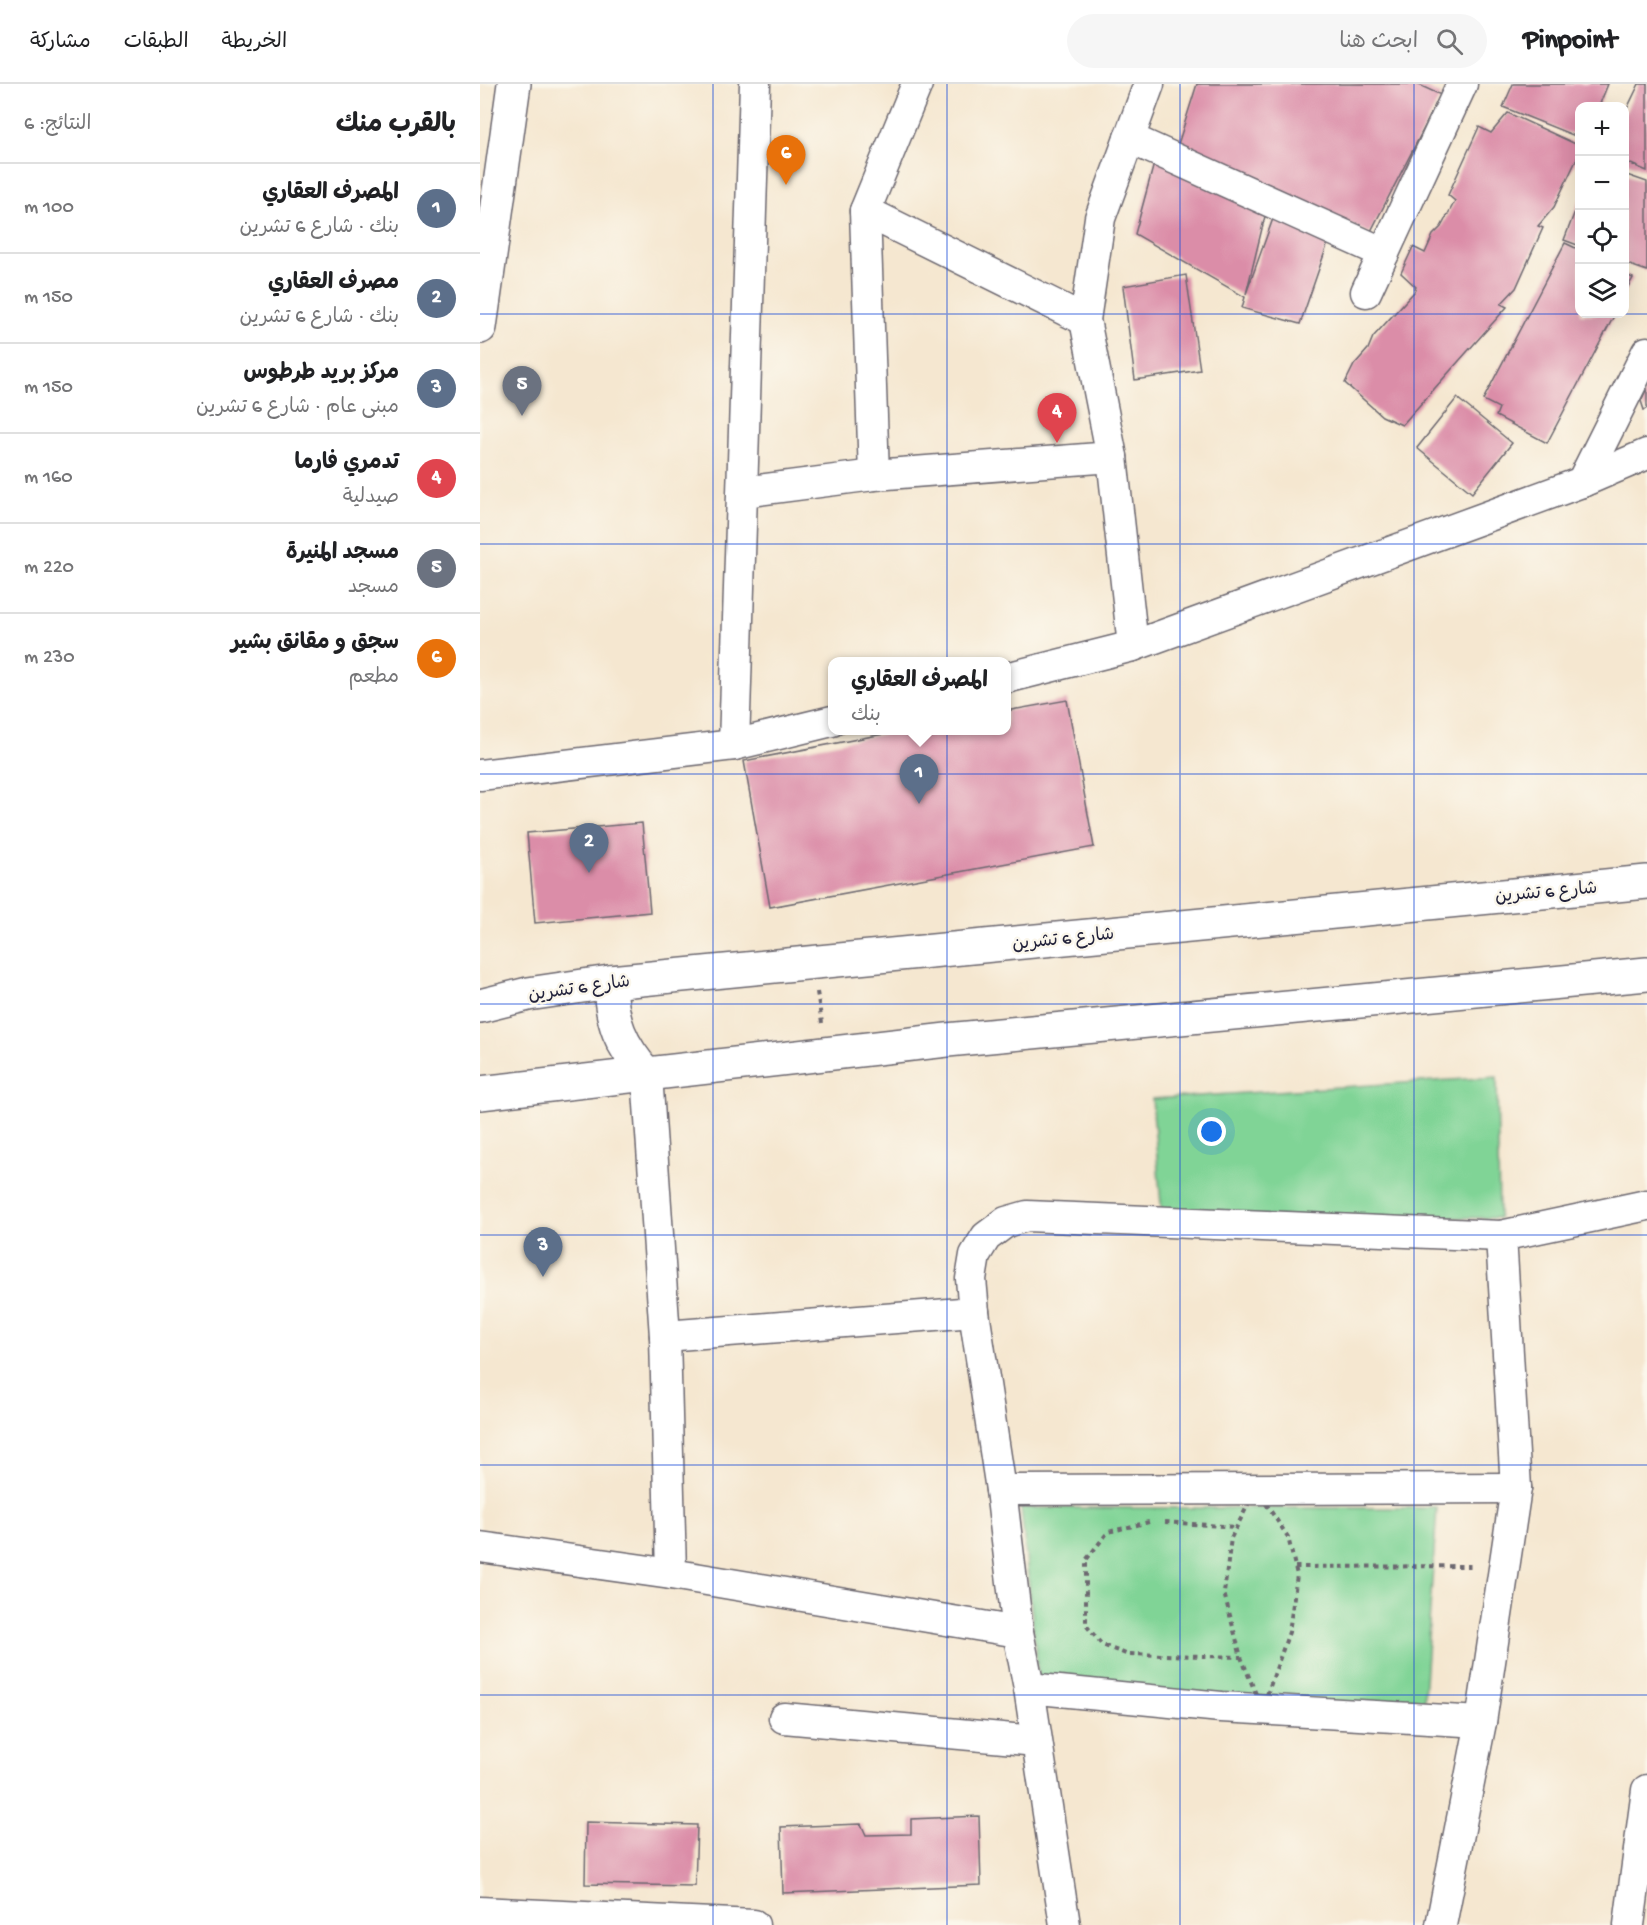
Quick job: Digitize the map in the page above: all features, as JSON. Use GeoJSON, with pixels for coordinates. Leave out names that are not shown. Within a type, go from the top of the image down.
{"type":"FeatureCollection","features":[{"type":"Feature","properties":{"kind":"main road"},"geometry":{"type":"LineString","coordinates":[[480,327],[514,84]]}},
{"type":"Feature","properties":{"kind":"main road","name":"شارع 6 تشرين"},"geometry":{"type":"LineString","coordinates":[[480,1006],[528,994],[610,982],[1647,882]]}},
{"type":"Feature","properties":{"kind":"main road"},"geometry":{"type":"LineString","coordinates":[[480,1093],[958,1039],[1647,975]]}},
{"type":"Feature","properties":{"kind":"main road"},"geometry":{"type":"LineString","coordinates":[[610,982],[612,1012],[622,1042],[647,1075]]}},
{"type":"Feature","properties":{"kind":"street"},"geometry":{"type":"LineString","coordinates":[[734,746],[755,84]]}},
{"type":"Feature","properties":{"kind":"street"},"geometry":{"type":"LineString","coordinates":[[874,475],[865,211],[917,84]]}},
{"type":"Feature","properties":{"kind":"street"},"geometry":{"type":"LineString","coordinates":[[1133,646],[1112,457],[1085,320],[1100,218],[1149,84]]}},
{"type":"Feature","properties":{"kind":"street"},"geometry":{"type":"LineString","coordinates":[[1366,292],[1461,84]]}},
{"type":"Feature","properties":{"kind":"street"},"geometry":{"type":"LineString","coordinates":[[1129,138],[1384,253]]}},
{"type":"Feature","properties":{"kind":"street"},"geometry":{"type":"LineString","coordinates":[[865,211],[1085,320]]}},
{"type":"Feature","properties":{"kind":"street"},"geometry":{"type":"LineString","coordinates":[[1582,482],[1647,352]]}},
{"type":"Feature","properties":{"kind":"street"},"geometry":{"type":"LineString","coordinates":[[1011,677],[1133,646],[1582,482],[1647,454]]}},
{"type":"Feature","properties":{"kind":"street"},"geometry":{"type":"LineString","coordinates":[[743,492],[874,475],[1112,457]]}},
{"type":"Feature","properties":{"kind":"street"},"geometry":{"type":"LineString","coordinates":[[480,776],[734,746],[828,722]]}},
{"type":"Feature","properties":{"kind":"street"},"geometry":{"type":"LineString","coordinates":[[647,1075],[664,1336],[671,1574]]}},
{"type":"Feature","properties":{"kind":"street"},"geometry":{"type":"LineString","coordinates":[[1065,1925],[1029,1688],[1018,1632],[1001,1490],[974,1312],[971,1279],[975,1255],[986,1237],[1006,1222],[1027,1216],[1500,1236],[1647,1205]]}},
{"type":"Feature","properties":{"kind":"street"},"geometry":{"type":"LineString","coordinates":[[1441,1925],[1481,1722],[1516,1488],[1500,1236]]}},
{"type":"Feature","properties":{"kind":"street"},"geometry":{"type":"LineString","coordinates":[[664,1336],[974,1312]]}},
{"type":"Feature","properties":{"kind":"street"},"geometry":{"type":"LineString","coordinates":[[1001,1490],[1516,1488]]}},
{"type":"Feature","properties":{"kind":"street"},"geometry":{"type":"LineString","coordinates":[[480,1547],[671,1574],[1018,1632]]}},
{"type":"Feature","properties":{"kind":"street"},"geometry":{"type":"LineString","coordinates":[[1029,1688],[1262,1709],[1481,1722]]}},
{"type":"Feature","properties":{"kind":"street"},"geometry":{"type":"LineString","coordinates":[[784,1718],[1036,1741]]}},
{"type":"Feature","properties":{"kind":"street"},"geometry":{"type":"LineString","coordinates":[[1629,1925],[1647,1790]]}},
{"type":"Feature","properties":{"kind":"street"},"geometry":{"type":"LineString","coordinates":[[480,1912],[754,1925]]}},
{"type":"Feature","properties":{"kind":"path"},"geometry":{"type":"LineString","coordinates":[[813,962],[826,1054]]}},
{"type":"Feature","properties":{"kind":"path"},"geometry":{"type":"LineString","coordinates":[[1256,1489],[1288,1537],[1297,1575],[1289,1632],[1262,1709],[1241,1657],[1224,1593],[1230,1539],[1256,1489]]}},
{"type":"Feature","properties":{"kind":"path"},"geometry":{"type":"LineString","coordinates":[[1151,1521],[1108,1532],[1086,1560],[1086,1624],[1102,1645],[1126,1654],[1241,1657]]}},
{"type":"Feature","properties":{"kind":"path"},"geometry":{"type":"LineString","coordinates":[[1162,1522],[1236,1527]]}},
{"type":"Feature","properties":{"kind":"path"},"geometry":{"type":"LineString","coordinates":[[1295,1568],[1505,1566]]}},
{"type":"Feature","properties":{"kind":"green space"},"geometry":{"type":"Polygon","coordinates":[[[1497,1077],[1499,1218],[1162,1216],[1152,1099],[1497,1077]]]}},
{"type":"Feature","properties":{"kind":"green space"},"geometry":{"type":"Polygon","coordinates":[[[1021,1508],[1437,1508],[1423,1711],[1039,1683],[1021,1508]]]}},
{"type":"Feature","properties":{"kind":"building"},"geometry":{"type":"Polygon","coordinates":[[[1197,84],[1417,84],[1441,95],[1370,233],[1175,154],[1197,84]]]}},
{"type":"Feature","properties":{"kind":"building"},"geometry":{"type":"Polygon","coordinates":[[[1513,84],[1608,84],[1601,102],[1575,102],[1575,136],[1503,107],[1513,84]]]}},
{"type":"Feature","properties":{"kind":"building"},"geometry":{"type":"Polygon","coordinates":[[[1639,84],[1647,84],[1647,171],[1629,163],[1629,105],[1639,84]]]}},
{"type":"Feature","properties":{"kind":"building"},"geometry":{"type":"Polygon","coordinates":[[[1508,113],[1575,144],[1575,163],[1554,207],[1538,226],[1543,228],[1516,288],[1501,304],[1507,307],[1402,425],[1382,416],[1345,383],[1354,365],[1368,349],[1373,337],[1414,292],[1416,287],[1401,273],[1413,247],[1425,253],[1433,235],[1441,227],[1455,201],[1448,195],[1479,127],[1491,133],[1508,113]]]}},
{"type":"Feature","properties":{"kind":"building"},"geometry":{"type":"Polygon","coordinates":[[[1156,156],[1267,208],[1246,294],[1275,213],[1331,234],[1300,324],[1242,308],[1245,297],[1135,234],[1156,156]]]}},
{"type":"Feature","properties":{"kind":"building"},"geometry":{"type":"Polygon","coordinates":[[[1629,176],[1647,182],[1647,271],[1629,265],[1629,176]]]}},
{"type":"Feature","properties":{"kind":"building"},"geometry":{"type":"Polygon","coordinates":[[[1575,211],[1575,244],[1564,240],[1575,211]]]}},
{"type":"Feature","properties":{"kind":"building"},"geometry":{"type":"Polygon","coordinates":[[[1565,243],[1575,248],[1575,318],[1613,318],[1547,443],[1496,416],[1499,408],[1483,400],[1565,243]]]}},
{"type":"Feature","properties":{"kind":"building"},"geometry":{"type":"Polygon","coordinates":[[[1186,275],[1200,370],[1135,380],[1123,286],[1186,275]]]}},
{"type":"Feature","properties":{"kind":"building"},"geometry":{"type":"Polygon","coordinates":[[[1647,388],[1647,408],[1644,410],[1641,401],[1647,388]]]}},
{"type":"Feature","properties":{"kind":"building"},"geometry":{"type":"Polygon","coordinates":[[[1457,398],[1512,443],[1472,493],[1417,448],[1457,398]]]}},
{"type":"Feature","properties":{"kind":"building"},"geometry":{"type":"Polygon","coordinates":[[[1067,700],[1094,847],[770,907],[744,761],[878,735],[1011,735],[1011,710],[1067,700]]]}},
{"type":"Feature","properties":{"kind":"building"},"geometry":{"type":"Polygon","coordinates":[[[642,823],[650,912],[535,923],[527,833],[642,823]]]}},
{"type":"Feature","properties":{"kind":"building"},"geometry":{"type":"Polygon","coordinates":[[[979,1816],[981,1885],[783,1893],[781,1827],[861,1824],[866,1835],[911,1834],[911,1819],[979,1816]]]}},
{"type":"Feature","properties":{"kind":"building"},"geometry":{"type":"Polygon","coordinates":[[[586,1822],[697,1825],[695,1886],[585,1884],[586,1822]]]}},
{"type":"Feature","properties":{"kind":"place","name":"سجق و مقانق بشير"},"geometry":{"type":"Point","coordinates":[786,185]}},
{"type":"Feature","properties":{"kind":"place","name":"مسجد المنيرة"},"geometry":{"type":"Point","coordinates":[522,416]}},
{"type":"Feature","properties":{"kind":"place","name":"تدمري فارما"},"geometry":{"type":"Point","coordinates":[1057,443]}},
{"type":"Feature","properties":{"kind":"place","name":"المصرف العقاري"},"geometry":{"type":"Point","coordinates":[919,804]}},
{"type":"Feature","properties":{"kind":"place","name":"مصرف العقاري"},"geometry":{"type":"Point","coordinates":[589,873]}},
{"type":"Feature","properties":{"kind":"place","name":"مركز بريد طرطوس"},"geometry":{"type":"Point","coordinates":[543,1277]}}]}
